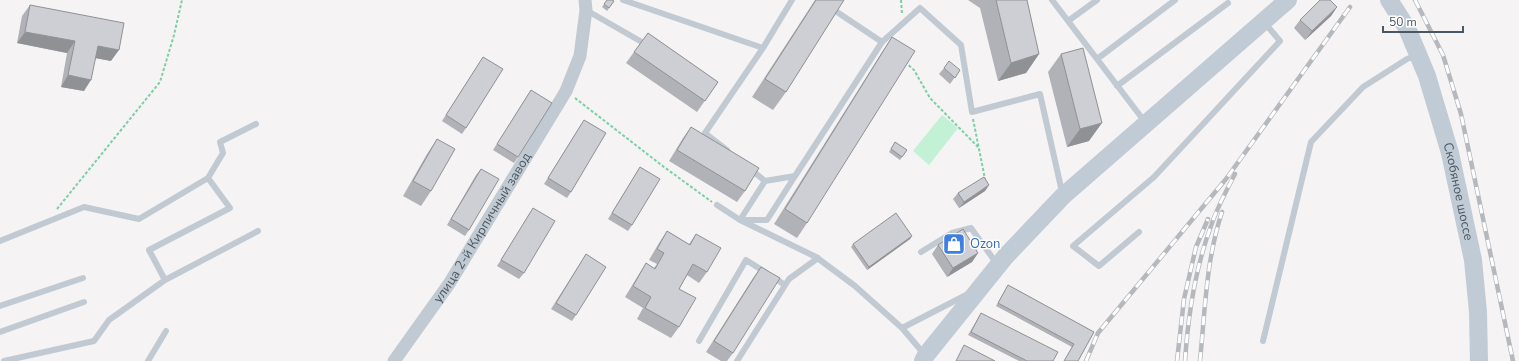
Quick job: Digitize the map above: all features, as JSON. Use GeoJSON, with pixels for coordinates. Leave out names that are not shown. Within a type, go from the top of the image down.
{"type":"FeatureCollection","features":[{"type":"Feature","properties":{"kind":"street"},"geometry":{"type":"LineString","coordinates":[[924,358],[998,266],[1063,196],[1288,0]]}},
{"type":"Feature","properties":{"kind":"street","name":"Скобяное шоссе"},"geometry":{"type":"LineString","coordinates":[[1389,0],[1407,28],[1427,76],[1450,153],[1473,260],[1478,312],[1479,361]]}},
{"type":"Feature","properties":{"kind":"street","name":"улица 2-й Кирпичный завод"},"geometry":{"type":"LineString","coordinates":[[394,361],[449,284],[566,91],[580,56],[586,5]]}},
{"type":"Feature","properties":{"kind":"lane"},"geometry":{"type":"LineString","coordinates":[[623,0],[763,48]]}},
{"type":"Feature","properties":{"kind":"lane"},"geometry":{"type":"LineString","coordinates":[[735,157],[705,133],[763,48],[792,0]]}},
{"type":"Feature","properties":{"kind":"lane"},"geometry":{"type":"LineString","coordinates":[[818,0],[882,42]]}},
{"type":"Feature","properties":{"kind":"lane"},"geometry":{"type":"LineString","coordinates":[[1052,0],[1146,124]]}},
{"type":"Feature","properties":{"kind":"lane"},"geometry":{"type":"LineString","coordinates":[[1068,21],[1097,0]]}},
{"type":"Feature","properties":{"kind":"lane"},"geometry":{"type":"LineString","coordinates":[[1097,59],[1175,0]]}},
{"type":"Feature","properties":{"kind":"lane"},"geometry":{"type":"LineString","coordinates":[[1117,86],[1228,3]]}},
{"type":"Feature","properties":{"kind":"lane"},"geometry":{"type":"LineString","coordinates":[[586,5],[655,49]]}},
{"type":"Feature","properties":{"kind":"lane"},"geometry":{"type":"LineString","coordinates":[[740,220],[767,220],[882,42],[920,8],[961,45],[972,112],[1040,94],[1063,196]]}},
{"type":"Feature","properties":{"kind":"lane"},"geometry":{"type":"LineString","coordinates":[[1139,232],[1099,266],[1073,246],[1154,177],[1280,41],[1263,21]]}},
{"type":"Feature","properties":{"kind":"lane"},"geometry":{"type":"LineString","coordinates":[[1263,341],[1311,142],[1363,87],[1407,59],[1418,54]]}},
{"type":"Feature","properties":{"kind":"lane"},"geometry":{"type":"LineString","coordinates":[[0,241],[84,207],[139,219],[208,178],[223,153],[220,142],[256,124]]}},
{"type":"Feature","properties":{"kind":"lane"},"geometry":{"type":"LineString","coordinates":[[747,166],[765,180],[795,176]]}},
{"type":"Feature","properties":{"kind":"lane"},"geometry":{"type":"LineString","coordinates":[[165,280],[149,250],[230,208],[208,178]]}},
{"type":"Feature","properties":{"kind":"lane"},"geometry":{"type":"LineString","coordinates":[[740,220],[765,180]]}},
{"type":"Feature","properties":{"kind":"lane"},"geometry":{"type":"LineString","coordinates":[[717,205],[740,220],[818,258],[855,286],[902,328],[924,358]]}},
{"type":"Feature","properties":{"kind":"lane"},"geometry":{"type":"LineString","coordinates":[[921,252],[952,233],[971,228],[998,266]]}},
{"type":"Feature","properties":{"kind":"lane"},"geometry":{"type":"LineString","coordinates":[[4,361],[94,341],[109,320],[165,280],[258,231]]}},
{"type":"Feature","properties":{"kind":"lane"},"geometry":{"type":"LineString","coordinates":[[737,361],[785,284],[789,279],[818,258]]}},
{"type":"Feature","properties":{"kind":"lane"},"geometry":{"type":"LineString","coordinates":[[699,341],[746,260],[785,284]]}},
{"type":"Feature","properties":{"kind":"lane"},"geometry":{"type":"LineString","coordinates":[[0,306],[83,278]]}},
{"type":"Feature","properties":{"kind":"lane"},"geometry":{"type":"LineString","coordinates":[[902,328],[980,288]]}},
{"type":"Feature","properties":{"kind":"lane"},"geometry":{"type":"LineString","coordinates":[[0,332],[84,302]]}},
{"type":"Feature","properties":{"kind":"lane"},"geometry":{"type":"LineString","coordinates":[[148,361],[166,331]]}},
{"type":"Feature","properties":{"kind":"path"},"geometry":{"type":"LineString","coordinates":[[46,222],[160,82],[174,35],[182,0]]}},
{"type":"Feature","properties":{"kind":"path"},"geometry":{"type":"LineString","coordinates":[[903,61],[914,70],[930,98],[978,147]]}},
{"type":"Feature","properties":{"kind":"path"},"geometry":{"type":"LineString","coordinates":[[566,91],[664,167],[717,205]]}},
{"type":"Feature","properties":{"kind":"path"},"geometry":{"type":"LineString","coordinates":[[972,112],[986,182]]}},
{"type":"Feature","properties":{"kind":"green space"},"geometry":{"type":"Polygon","coordinates":[[[942,115],[958,128],[929,165],[913,151],[942,115]]]}},
{"type":"Feature","properties":{"kind":"building"},"geometry":{"type":"Polygon","coordinates":[[[607,0],[614,1],[609,8],[604,4],[607,0]]]}},
{"type":"Feature","properties":{"kind":"building"},"geometry":{"type":"Polygon","coordinates":[[[816,0],[844,0],[786,92],[765,79],[816,0]]]}},
{"type":"Feature","properties":{"kind":"building"},"geometry":{"type":"Polygon","coordinates":[[[996,0],[1027,0],[1039,54],[1011,63],[996,0]]]}},
{"type":"Feature","properties":{"kind":"building"},"geometry":{"type":"Polygon","coordinates":[[[1320,0],[1330,0],[1337,7],[1312,31],[1300,20],[1320,0]]]}},
{"type":"Feature","properties":{"kind":"building"},"geometry":{"type":"Polygon","coordinates":[[[30,5],[124,23],[119,50],[98,46],[91,80],[68,75],[75,41],[25,32],[30,5]]]}},
{"type":"Feature","properties":{"kind":"building"},"geometry":{"type":"Polygon","coordinates":[[[648,33],[718,82],[705,101],[634,52],[648,33]]]}},
{"type":"Feature","properties":{"kind":"building"},"geometry":{"type":"Polygon","coordinates":[[[892,37],[915,51],[807,223],[785,209],[892,37]]]}},
{"type":"Feature","properties":{"kind":"building"},"geometry":{"type":"Polygon","coordinates":[[[1083,48],[1102,123],[1080,129],[1061,54],[1083,48]]]}},
{"type":"Feature","properties":{"kind":"building"},"geometry":{"type":"Polygon","coordinates":[[[483,57],[503,69],[466,128],[446,115],[483,57]]]}},
{"type":"Feature","properties":{"kind":"building"},"geometry":{"type":"Polygon","coordinates":[[[949,61],[960,70],[955,78],[944,68],[949,61]]]}},
{"type":"Feature","properties":{"kind":"building"},"geometry":{"type":"Polygon","coordinates":[[[531,90],[552,103],[518,157],[497,144],[531,90]]]}},
{"type":"Feature","properties":{"kind":"building"},"geometry":{"type":"Polygon","coordinates":[[[584,120],[606,133],[571,192],[548,178],[584,120]]]}},
{"type":"Feature","properties":{"kind":"building"},"geometry":{"type":"Polygon","coordinates":[[[691,127],[759,168],[745,191],[677,150],[691,127]]]}},
{"type":"Feature","properties":{"kind":"building"},"geometry":{"type":"Polygon","coordinates":[[[437,139],[455,149],[431,191],[413,181],[437,139]]]}},
{"type":"Feature","properties":{"kind":"building"},"geometry":{"type":"Polygon","coordinates":[[[895,142],[907,150],[902,157],[891,149],[895,142]]]}},
{"type":"Feature","properties":{"kind":"building"},"geometry":{"type":"Polygon","coordinates":[[[640,167],[660,179],[632,225],[612,213],[640,167]]]}},
{"type":"Feature","properties":{"kind":"building"},"geometry":{"type":"Polygon","coordinates":[[[481,169],[499,179],[469,230],[451,219],[481,169]]]}},
{"type":"Feature","properties":{"kind":"building"},"geometry":{"type":"Polygon","coordinates":[[[984,177],[989,185],[964,202],[958,193],[984,177]]]}},
{"type":"Feature","properties":{"kind":"building"},"geometry":{"type":"Polygon","coordinates":[[[533,208],[555,221],[524,273],[501,260],[533,208]]]}},
{"type":"Feature","properties":{"kind":"building"},"geometry":{"type":"Polygon","coordinates":[[[896,213],[912,236],[869,267],[853,244],[896,213]]]}},
{"type":"Feature","properties":{"kind":"building"},"geometry":{"type":"Polygon","coordinates":[[[963,229],[978,253],[953,268],[938,245],[963,229]]]}},
{"type":"Feature","properties":{"kind":"building"},"geometry":{"type":"Polygon","coordinates":[[[667,231],[690,245],[696,234],[721,248],[707,272],[693,264],[679,289],[696,298],[679,327],[645,308],[651,297],[633,286],[646,263],[655,269],[664,253],[657,249],[667,231]]]}},
{"type":"Feature","properties":{"kind":"building"},"geometry":{"type":"Polygon","coordinates":[[[586,254],[606,267],[576,315],[556,303],[586,254]]]}},
{"type":"Feature","properties":{"kind":"building"},"geometry":{"type":"Polygon","coordinates":[[[761,267],[780,278],[733,353],[714,341],[761,267]]]}},
{"type":"Feature","properties":{"kind":"building"},"geometry":{"type":"Polygon","coordinates":[[[1008,285],[1094,332],[1078,361],[1064,361],[1074,344],[998,303],[1008,285]]]}},
{"type":"Feature","properties":{"kind":"building"},"geometry":{"type":"Polygon","coordinates":[[[981,313],[1058,352],[1053,361],[1027,361],[971,332],[981,313]]]}},
{"type":"Feature","properties":{"kind":"building"},"geometry":{"type":"Polygon","coordinates":[[[964,345],[995,361],[956,361],[964,345]]]}},
{"type":"Feature","properties":{"kind":"railway"},"geometry":{"type":"LineString","coordinates":[[1415,0],[1443,55],[1461,114],[1513,361]]}},
{"type":"Feature","properties":{"kind":"railway"},"geometry":{"type":"LineString","coordinates":[[1086,361],[1098,333],[1226,179],[1350,7]]}},
{"type":"Feature","properties":{"kind":"railway"},"geometry":{"type":"LineString","coordinates":[[1185,361],[1190,310],[1205,242],[1216,213],[1235,174]]}},
{"type":"Feature","properties":{"kind":"railway"},"geometry":{"type":"LineString","coordinates":[[1200,361],[1209,267],[1222,212]]}},
{"type":"Feature","properties":{"kind":"railway"},"geometry":{"type":"LineString","coordinates":[[1177,361],[1184,299],[1196,247],[1208,219]]}},
{"type":"Feature","properties":{"kind":"place","name":"Ozon"},"geometry":{"type":"Point","coordinates":[954,244]}}]}
